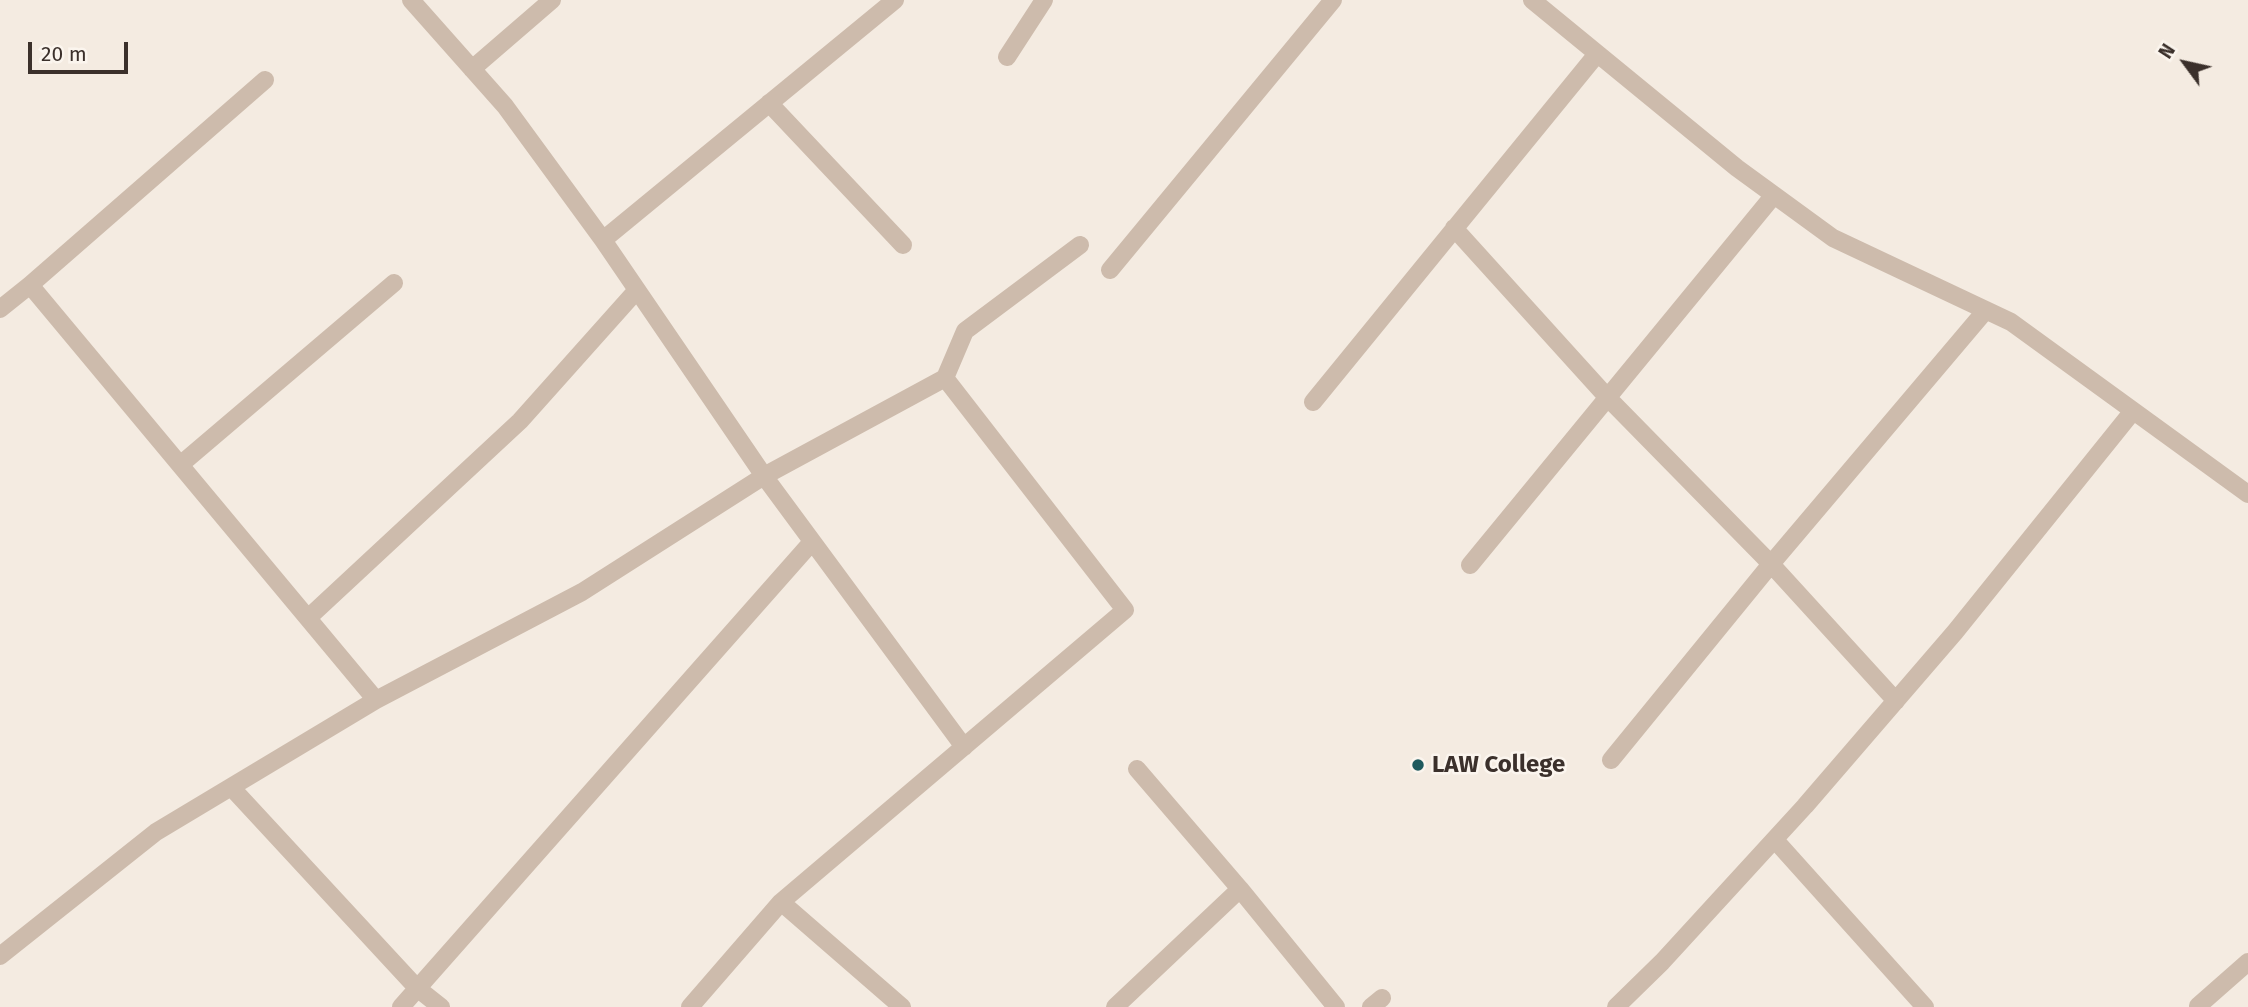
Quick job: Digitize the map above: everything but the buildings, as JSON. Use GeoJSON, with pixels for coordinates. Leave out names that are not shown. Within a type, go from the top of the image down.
{"type":"FeatureCollection","features":[{"type":"Feature","properties":{"kind":"street"},"geometry":{"type":"LineString","coordinates":[[411,0],[505,106],[603,240],[811,543],[964,747]]}},
{"type":"Feature","properties":{"kind":"street"},"geometry":{"type":"LineString","coordinates":[[472,69],[552,0]]}},
{"type":"Feature","properties":{"kind":"street"},"geometry":{"type":"LineString","coordinates":[[603,240],[895,0]]}},
{"type":"Feature","properties":{"kind":"street"},"geometry":{"type":"LineString","coordinates":[[1007,57],[1044,0]]}},
{"type":"Feature","properties":{"kind":"street"},"geometry":{"type":"LineString","coordinates":[[1110,270],[1333,0]]}},
{"type":"Feature","properties":{"kind":"street"},"geometry":{"type":"LineString","coordinates":[[1532,0],[1737,168],[1833,238],[2011,322],[2248,494]]}},
{"type":"Feature","properties":{"kind":"street"},"geometry":{"type":"LineString","coordinates":[[1313,402],[1597,54]]}},
{"type":"Feature","properties":{"kind":"street"},"geometry":{"type":"LineString","coordinates":[[0,309],[265,80]]}},
{"type":"Feature","properties":{"kind":"street"},"geometry":{"type":"LineString","coordinates":[[769,103],[902,245]]}},
{"type":"Feature","properties":{"kind":"street"},"geometry":{"type":"LineString","coordinates":[[1470,565],[1774,195]]}},
{"type":"Feature","properties":{"kind":"street"},"geometry":{"type":"LineString","coordinates":[[1454,228],[1608,398],[1771,564],[1896,701]]}},
{"type":"Feature","properties":{"kind":"street"},"geometry":{"type":"LineString","coordinates":[[0,956],[156,832],[376,700],[582,592],[764,476],[945,378],[965,331],[1080,245]]}},
{"type":"Feature","properties":{"kind":"street"},"geometry":{"type":"LineString","coordinates":[[180,465],[394,283]]}},
{"type":"Feature","properties":{"kind":"street"},"geometry":{"type":"LineString","coordinates":[[30,285],[376,700]]}},
{"type":"Feature","properties":{"kind":"street"},"geometry":{"type":"LineString","coordinates":[[307,618],[520,421],[637,290]]}},
{"type":"Feature","properties":{"kind":"street"},"geometry":{"type":"LineString","coordinates":[[1611,760],[1771,564],[1986,310]]}},
{"type":"Feature","properties":{"kind":"street"},"geometry":{"type":"LineString","coordinates":[[690,1007],[781,902],[1125,610],[945,378]]}},
{"type":"Feature","properties":{"kind":"street"},"geometry":{"type":"LineString","coordinates":[[1616,1007],[1662,962],[1775,840],[1896,701],[2133,411]]}},
{"type":"Feature","properties":{"kind":"street"},"geometry":{"type":"LineString","coordinates":[[401,1007],[811,543]]}},
{"type":"Feature","properties":{"kind":"street"},"geometry":{"type":"LineString","coordinates":[[1137,769],[1336,1007]]}},
{"type":"Feature","properties":{"kind":"street"},"geometry":{"type":"LineString","coordinates":[[231,787],[417,988],[441,1007]]}},
{"type":"Feature","properties":{"kind":"street"},"geometry":{"type":"LineString","coordinates":[[1775,840],[1925,1007]]}},
{"type":"Feature","properties":{"kind":"street"},"geometry":{"type":"LineString","coordinates":[[1115,1007],[1240,889]]}},
{"type":"Feature","properties":{"kind":"street"},"geometry":{"type":"LineString","coordinates":[[781,902],[902,1007]]}},
{"type":"Feature","properties":{"kind":"street"},"geometry":{"type":"LineString","coordinates":[[2198,1006],[2248,962]]}},
{"type":"Feature","properties":{"kind":"place","name":"LAW College"},"geometry":{"type":"Point","coordinates":[1418,765]}}]}
